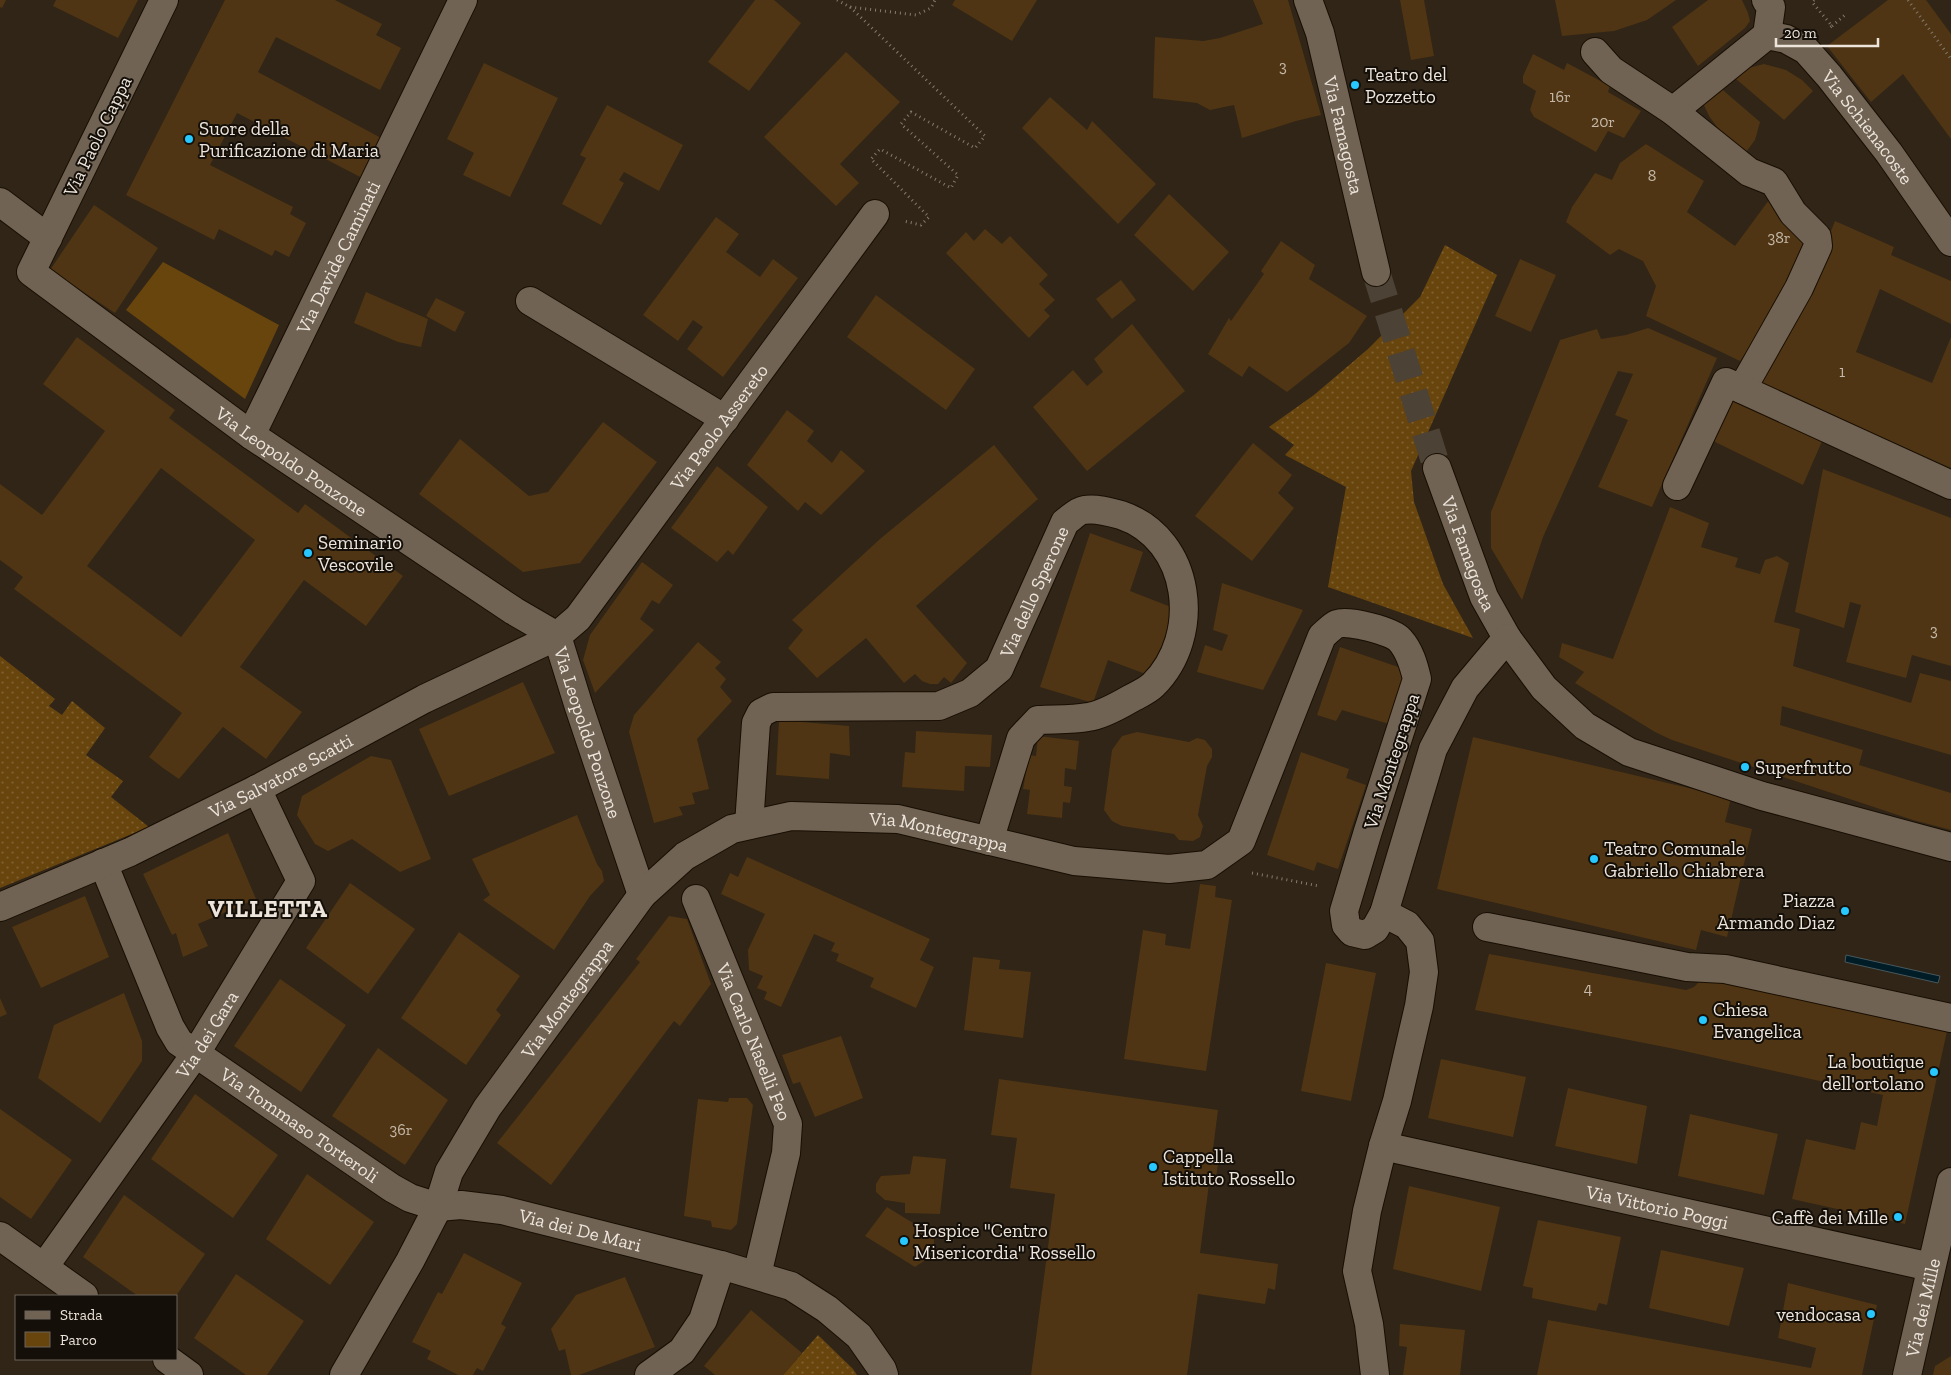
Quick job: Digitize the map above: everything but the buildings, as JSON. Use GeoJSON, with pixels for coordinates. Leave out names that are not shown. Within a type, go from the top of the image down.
{"type":"FeatureCollection","features":[{"type":"Feature","properties":{"kind":"street","name":"Via Paolo Cappa"},"geometry":{"type":"LineString","coordinates":[[31,272],[164,0]]}},
{"type":"Feature","properties":{"kind":"street","name":"Via Davide Caminati"},"geometry":{"type":"LineString","coordinates":[[251,434],[463,0]]}},
{"type":"Feature","properties":{"kind":"street","name":"Via Famagosta"},"geometry":{"type":"LineString","coordinates":[[1308,0],[1320,33],[1376,272]]}},
{"type":"Feature","properties":{"kind":"street"},"geometry":{"type":"LineString","coordinates":[[1673,111],[1767,35],[1771,7],[1766,0]]}},
{"type":"Feature","properties":{"kind":"street","name":"Via Schienacoste"},"geometry":{"type":"LineString","coordinates":[[1767,35],[1786,39],[1806,50],[1888,154],[1951,242]]}},
{"type":"Feature","properties":{"kind":"street"},"geometry":{"type":"LineString","coordinates":[[1595,52],[1611,70],[1673,111],[1749,172],[1774,182],[1793,213],[1817,237],[1818,246],[1799,288],[1734,386],[1677,486]]}},
{"type":"Feature","properties":{"kind":"street"},"geometry":{"type":"LineString","coordinates":[[0,202],[48,238]]}},
{"type":"Feature","properties":{"kind":"street","name":"Via Paolo Assereto"},"geometry":{"type":"LineString","coordinates":[[557,636],[578,618],[875,214]]}},
{"type":"Feature","properties":{"kind":"street","name":"Via Leopoldo Ponzone"},"geometry":{"type":"LineString","coordinates":[[31,272],[251,434],[506,606],[557,636],[578,707],[642,895]]}},
{"type":"Feature","properties":{"kind":"street"},"geometry":{"type":"LineString","coordinates":[[530,301],[726,419]]}},
{"type":"Feature","properties":{"kind":"street"},"geometry":{"type":"LineString","coordinates":[[1734,386],[1951,485]]}},
{"type":"Feature","properties":{"kind":"street","name":"Via Famagosta"},"geometry":{"type":"LineString","coordinates":[[1437,468],[1484,597],[1507,638]]}},
{"type":"Feature","properties":{"kind":"street","name":"Via dello Sperone"},"geometry":{"type":"LineString","coordinates":[[749,825],[756,723],[760,713],[773,707],[940,706],[970,693],[999,669],[1064,522],[1082,510],[1108,511],[1132,519],[1157,536],[1171,557],[1184,589],[1184,627],[1172,661],[1152,686],[1119,705],[1089,717],[1038,720],[1021,738],[989,842]]}},
{"type":"Feature","properties":{"kind":"street","name":"Via Montegrappa"},"geometry":{"type":"LineString","coordinates":[[344,1375],[410,1261],[438,1207],[449,1172],[487,1108],[642,895],[685,856],[732,829],[791,816],[898,819],[1074,861],[1169,869],[1207,865],[1241,841],[1322,636],[1338,624],[1355,624],[1387,631],[1400,640],[1413,661],[1418,679],[1344,911],[1346,925],[1352,932],[1365,936],[1375,929],[1384,913]]}},
{"type":"Feature","properties":{"kind":"street","name":"Via Salvatore Scatti"},"geometry":{"type":"LineString","coordinates":[[0,907],[130,852],[257,789],[424,699],[557,636]]}},
{"type":"Feature","properties":{"kind":"street"},"geometry":{"type":"LineString","coordinates":[[1375,1375],[1369,1324],[1357,1271],[1367,1211],[1404,1073],[1419,1006],[1424,972],[1420,941],[1407,926],[1384,913],[1433,749],[1465,688],[1507,638],[1544,688],[1585,726],[1630,752],[1762,796],[1951,848]]}},
{"type":"Feature","properties":{"kind":"street","name":"Via dei Gara"},"geometry":{"type":"LineString","coordinates":[[44,1267],[196,1053],[301,881],[257,789]]}},
{"type":"Feature","properties":{"kind":"street","name":"Via Tommaso Torteroli"},"geometry":{"type":"LineString","coordinates":[[103,863],[170,1027],[179,1042],[392,1188],[410,1198],[438,1207]]}},
{"type":"Feature","properties":{"kind":"street","name":"Via Carlo Naselli Feo"},"geometry":{"type":"LineString","coordinates":[[696,899],[788,1124],[786,1153],[757,1275]]}},
{"type":"Feature","properties":{"kind":"street"},"geometry":{"type":"LineString","coordinates":[[1487,927],[1687,967],[1725,969],[1951,1018]]}},
{"type":"Feature","properties":{"kind":"street","name":"Via Vittorio Poggi"},"geometry":{"type":"LineString","coordinates":[[1383,1146],[1931,1268]]}},
{"type":"Feature","properties":{"kind":"street","name":"Via dei Mille"},"geometry":{"type":"LineString","coordinates":[[1907,1375],[1951,1182]]}},
{"type":"Feature","properties":{"kind":"street","name":"Via dei De Mari"},"geometry":{"type":"LineString","coordinates":[[438,1207],[460,1205],[502,1210],[721,1265],[791,1286],[827,1309],[859,1336],[882,1369],[884,1375]]}},
{"type":"Feature","properties":{"kind":"street"},"geometry":{"type":"LineString","coordinates":[[0,1236],[83,1295]]}},
{"type":"Feature","properties":{"kind":"street"},"geometry":{"type":"LineString","coordinates":[[649,1375],[682,1351],[703,1320],[721,1265]]}},
{"type":"Feature","properties":{"kind":"street"},"geometry":{"type":"LineString","coordinates":[[168,1360],[189,1375]]}},
{"type":"Feature","properties":{"kind":"path"},"geometry":{"type":"LineString","coordinates":[[837,0],[850,7],[985,136],[975,148],[911,112],[901,124],[958,175],[951,188],[880,150],[871,159],[928,217],[921,226],[875,214]]}},
{"type":"Feature","properties":{"kind":"path"},"geometry":{"type":"LineString","coordinates":[[850,7],[916,15],[931,8],[935,0]]}},
{"type":"Feature","properties":{"kind":"path"},"geometry":{"type":"LineString","coordinates":[[1814,0],[1812,2],[1832,26]]}},
{"type":"Feature","properties":{"kind":"path"},"geometry":{"type":"LineString","coordinates":[[1908,0],[1951,59]]}},
{"type":"Feature","properties":{"kind":"path"},"geometry":{"type":"LineString","coordinates":[[1824,32],[1846,14]]}},
{"type":"Feature","properties":{"kind":"path"},"geometry":{"type":"LineString","coordinates":[[1207,865],[1350,894]]}},
{"type":"Feature","properties":{"kind":"green space"},"geometry":{"type":"Polygon","coordinates":[[[1445,245],[1497,275],[1411,471],[1414,502],[1443,584],[1473,638],[1328,587],[1346,487],[1285,455],[1294,445],[1269,427],[1314,395],[1368,349],[1420,297],[1445,245]]]}},
{"type":"Feature","properties":{"kind":"green space"},"geometry":{"type":"Polygon","coordinates":[[[163,262],[279,325],[245,399],[126,310],[163,262]]]}},
{"type":"Feature","properties":{"kind":"green space"},"geometry":{"type":"Polygon","coordinates":[[[0,656],[55,699],[49,706],[62,715],[72,701],[105,728],[86,755],[123,781],[111,797],[149,827],[0,888],[0,656]]]}},
{"type":"Feature","properties":{"kind":"green space"},"geometry":{"type":"Polygon","coordinates":[[[818,1335],[853,1369],[857,1375],[783,1375],[818,1335]]]}},
{"type":"Feature","properties":{"kind":"water"},"geometry":{"type":"Polygon","coordinates":[[[1846,955],[1940,976],[1938,983],[1845,962],[1846,955]]]}},
{"type":"Feature","properties":{"kind":"tunnel"},"geometry":{"type":"LineString","coordinates":[[1376,272],[1437,468]]}},
{"type":"Feature","properties":{"kind":"place","name":"Teatro del Pozzetto"},"geometry":{"type":"Point","coordinates":[1355,85]}},
{"type":"Feature","properties":{"kind":"place","name":"Suore della Purificazione di Maria"},"geometry":{"type":"Point","coordinates":[189,139]}},
{"type":"Feature","properties":{"kind":"place","name":"Seminario Vescovile"},"geometry":{"type":"Point","coordinates":[308,553]}},
{"type":"Feature","properties":{"kind":"place","name":"Superfrutto"},"geometry":{"type":"Point","coordinates":[1745,767]}},
{"type":"Feature","properties":{"kind":"place","name":"Teatro Comunale Gabriello Chiabrera"},"geometry":{"type":"Point","coordinates":[1594,859]}},
{"type":"Feature","properties":{"kind":"place","name":"Piazza Armando Diaz"},"geometry":{"type":"Point","coordinates":[1845,911]}},
{"type":"Feature","properties":{"kind":"place","name":"Chiesa Evangelica"},"geometry":{"type":"Point","coordinates":[1703,1020]}},
{"type":"Feature","properties":{"kind":"place","name":"La boutique dell'ortolano"},"geometry":{"type":"Point","coordinates":[1934,1072]}},
{"type":"Feature","properties":{"kind":"place","name":"Cappella Istituto Rossello"},"geometry":{"type":"Point","coordinates":[1153,1167]}},
{"type":"Feature","properties":{"kind":"place","name":"Caffè dei Mille"},"geometry":{"type":"Point","coordinates":[1898,1217]}},
{"type":"Feature","properties":{"kind":"place","name":"Hospice \"Centro Misericordia\" Rossello"},"geometry":{"type":"Point","coordinates":[904,1241]}},
{"type":"Feature","properties":{"kind":"place","name":"vendocasa"},"geometry":{"type":"Point","coordinates":[1871,1314]}},
{"type":"Feature","properties":{"kind":"district","name":"VILLETTA"},"geometry":{"type":"Point","coordinates":[268,909]}}]}
